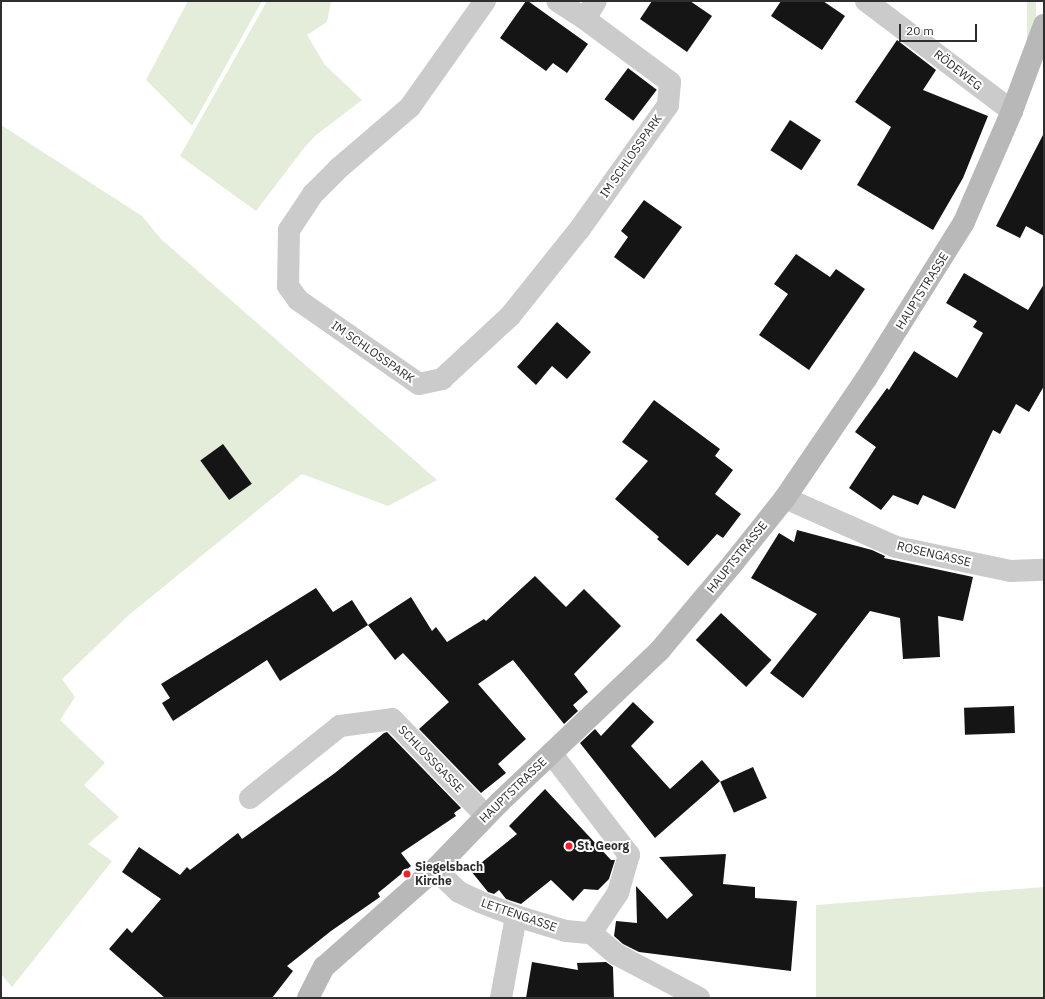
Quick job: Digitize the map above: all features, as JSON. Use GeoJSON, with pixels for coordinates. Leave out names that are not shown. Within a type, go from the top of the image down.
{"type":"FeatureCollection","features":[{"type":"Feature","properties":{"kind":"main road","name":"HAUPTSTRASSE"},"geometry":{"type":"LineString","coordinates":[[308,998],[324,967],[435,869],[486,816],[660,650],[734,562],[785,498],[866,379],[964,222],[1012,111],[1044,25]]}},
{"type":"Feature","properties":{"kind":"street","name":"IM SCHLOSSPARK"},"geometry":{"type":"LineString","coordinates":[[485,1],[410,106],[346,160],[318,189],[289,230],[288,286],[298,300],[419,384],[442,379],[510,316],[579,230],[668,105],[670,82],[557,1]]}},
{"type":"Feature","properties":{"kind":"street"},"geometry":{"type":"LineString","coordinates":[[584,19],[596,1]]}},
{"type":"Feature","properties":{"kind":"street","name":"RÖDEWEG"},"geometry":{"type":"LineString","coordinates":[[866,1],[1012,111]]}},
{"type":"Feature","properties":{"kind":"street","name":"ROSENGASSE"},"geometry":{"type":"LineString","coordinates":[[785,498],[896,547],[1011,571],[1044,570]]}},
{"type":"Feature","properties":{"kind":"street","name":"SCHLOSSGASSE"},"geometry":{"type":"LineString","coordinates":[[250,798],[340,726],[392,719],[486,816]]}},
{"type":"Feature","properties":{"kind":"street"},"geometry":{"type":"LineString","coordinates":[[551,753],[629,855],[618,892],[590,933],[616,954],[700,998]]}},
{"type":"Feature","properties":{"kind":"street","name":"LETTENGASSE"},"geometry":{"type":"LineString","coordinates":[[435,869],[458,892],[516,916],[566,930],[590,933]]}},
{"type":"Feature","properties":{"kind":"street"},"geometry":{"type":"LineString","coordinates":[[501,998],[516,916]]}},
{"type":"Feature","properties":{"kind":"green space"},"geometry":{"type":"Polygon","coordinates":[[[188,1],[262,1],[192,126],[146,80],[188,1]]]}},
{"type":"Feature","properties":{"kind":"green space"},"geometry":{"type":"Polygon","coordinates":[[[267,1],[331,1],[327,22],[307,35],[325,65],[362,100],[316,135],[304,148],[256,211],[180,156],[267,1]]]}},
{"type":"Feature","properties":{"kind":"green space"},"geometry":{"type":"Polygon","coordinates":[[[1027,1],[1036,1],[1036,76],[1027,76],[1027,1]]]}},
{"type":"Feature","properties":{"kind":"green space"},"geometry":{"type":"Polygon","coordinates":[[[1,125],[142,216],[161,239],[437,480],[388,506],[302,474],[130,614],[62,679],[75,697],[60,720],[105,763],[84,785],[119,817],[88,844],[112,861],[12,987],[1,974],[1,125]]]}},
{"type":"Feature","properties":{"kind":"green space"},"geometry":{"type":"Polygon","coordinates":[[[1044,887],[1044,998],[816,998],[816,905],[1044,887]]]}},
{"type":"Feature","properties":{"kind":"building"},"geometry":{"type":"Polygon","coordinates":[[[526,1],[588,44],[567,73],[553,63],[546,71],[500,38],[526,1]]]}},
{"type":"Feature","properties":{"kind":"building"},"geometry":{"type":"Polygon","coordinates":[[[652,1],[690,1],[712,16],[687,52],[640,19],[652,1]]]}},
{"type":"Feature","properties":{"kind":"building"},"geometry":{"type":"Polygon","coordinates":[[[781,1],[823,1],[845,16],[822,50],[771,16],[781,1]]]}},
{"type":"Feature","properties":{"kind":"building"},"geometry":{"type":"Polygon","coordinates":[[[897,40],[936,70],[923,90],[988,116],[963,178],[933,230],[857,185],[891,127],[855,102],[897,40]]]}},
{"type":"Feature","properties":{"kind":"building"},"geometry":{"type":"Polygon","coordinates":[[[628,68],[657,90],[633,121],[605,99],[628,68]]]}},
{"type":"Feature","properties":{"kind":"building"},"geometry":{"type":"Polygon","coordinates":[[[790,120],[821,140],[801,170],[770,150],[790,120]]]}},
{"type":"Feature","properties":{"kind":"building"},"geometry":{"type":"Polygon","coordinates":[[[1044,133],[1044,236],[1026,226],[1020,238],[996,226],[1044,133]]]}},
{"type":"Feature","properties":{"kind":"building"},"geometry":{"type":"Polygon","coordinates":[[[644,200],[682,227],[644,279],[614,257],[628,237],[621,231],[644,200]]]}},
{"type":"Feature","properties":{"kind":"building"},"geometry":{"type":"Polygon","coordinates":[[[796,254],[830,277],[836,269],[865,289],[809,370],[759,335],[788,294],[774,284],[796,254]]]}},
{"type":"Feature","properties":{"kind":"building"},"geometry":{"type":"Polygon","coordinates":[[[964,273],[1028,310],[1044,284],[1044,386],[1029,412],[1016,404],[1000,434],[993,430],[955,509],[923,495],[918,505],[893,495],[881,510],[849,488],[876,447],[855,432],[887,388],[889,390],[914,351],[957,378],[983,333],[973,327],[977,321],[946,303],[964,273]]]}},
{"type":"Feature","properties":{"kind":"building"},"geometry":{"type":"Polygon","coordinates":[[[557,322],[591,352],[567,379],[552,366],[536,385],[517,367],[557,322]]]}},
{"type":"Feature","properties":{"kind":"building"},"geometry":{"type":"Polygon","coordinates":[[[654,400],[720,449],[715,456],[733,470],[715,494],[741,514],[723,538],[717,534],[688,566],[657,539],[659,537],[615,499],[648,461],[622,442],[654,400]]]}},
{"type":"Feature","properties":{"kind":"building"},"geometry":{"type":"Polygon","coordinates":[[[223,444],[252,484],[229,500],[200,460],[223,444]]]}},
{"type":"Feature","properties":{"kind":"building"},"geometry":{"type":"Polygon","coordinates":[[[797,530],[872,550],[885,556],[884,558],[973,577],[963,621],[938,616],[940,657],[903,659],[900,618],[870,611],[803,698],[770,673],[817,614],[751,578],[779,533],[794,542],[797,530]]]}},
{"type":"Feature","properties":{"kind":"building"},"geometry":{"type":"Polygon","coordinates":[[[535,576],[566,607],[584,589],[621,626],[574,674],[588,692],[573,705],[578,711],[564,724],[513,660],[478,684],[526,739],[498,764],[506,773],[481,793],[419,729],[449,702],[403,653],[395,660],[368,625],[411,597],[432,631],[436,627],[447,642],[484,619],[486,621],[535,576]]]}},
{"type":"Feature","properties":{"kind":"building"},"geometry":{"type":"Polygon","coordinates":[[[316,588],[333,612],[352,600],[368,625],[280,681],[267,660],[173,721],[162,703],[170,698],[161,684],[316,588]]]}},
{"type":"Feature","properties":{"kind":"building"},"geometry":{"type":"Polygon","coordinates":[[[721,613],[771,660],[746,687],[696,640],[721,613]]]}},
{"type":"Feature","properties":{"kind":"building"},"geometry":{"type":"Polygon","coordinates":[[[633,702],[654,722],[631,746],[670,789],[702,760],[720,781],[655,838],[580,743],[595,729],[601,736],[633,702]]]}},
{"type":"Feature","properties":{"kind":"building"},"geometry":{"type":"Polygon","coordinates":[[[1014,706],[1015,733],[965,735],[964,708],[1014,706]]]}},
{"type":"Feature","properties":{"kind":"building"},"geometry":{"type":"Polygon","coordinates":[[[387,732],[461,808],[454,813],[456,816],[401,853],[411,866],[378,893],[380,897],[331,931],[287,966],[293,971],[272,998],[165,998],[109,949],[127,928],[132,933],[161,899],[122,872],[139,847],[180,875],[187,867],[190,870],[238,833],[242,839],[335,773],[387,732]]]}},
{"type":"Feature","properties":{"kind":"building"},"geometry":{"type":"Polygon","coordinates":[[[753,767],[767,798],[734,813],[720,782],[753,767]]]}},
{"type":"Feature","properties":{"kind":"building","name":"St. Georg"},"geometry":{"type":"Polygon","coordinates":[[[545,789],[611,860],[615,860],[609,879],[598,890],[584,889],[573,901],[551,880],[521,904],[506,899],[499,890],[494,894],[488,892],[471,871],[517,834],[509,826],[545,789]]]}},
{"type":"Feature","properties":{"kind":"building"},"geometry":{"type":"Polygon","coordinates":[[[726,854],[723,884],[755,887],[755,898],[797,901],[791,971],[639,952],[623,944],[614,936],[616,921],[637,923],[636,886],[667,919],[693,895],[659,857],[726,854]]]}},
{"type":"Feature","properties":{"kind":"building"},"geometry":{"type":"Polygon","coordinates":[[[532,962],[578,970],[577,963],[606,962],[613,967],[614,998],[526,998],[532,962]]]}},
{"type":"Feature","properties":{"kind":"place","name":"St. Georg"},"geometry":{"type":"Point","coordinates":[569,846]}},
{"type":"Feature","properties":{"kind":"place","name":"Siegelsbach Kirche"},"geometry":{"type":"Point","coordinates":[407,874]}}]}
